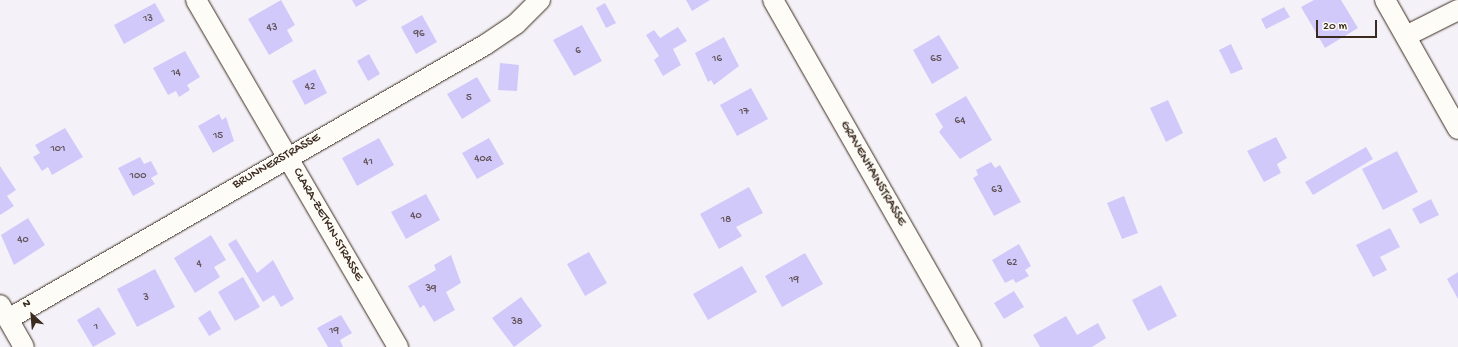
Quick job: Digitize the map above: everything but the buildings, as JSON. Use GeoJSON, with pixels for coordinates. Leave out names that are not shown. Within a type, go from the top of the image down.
{"type":"FeatureCollection","features":[{"type":"Feature","properties":{"kind":"street","name":"CLARA-ZETKIN-STRASSE"},"geometry":{"type":"LineString","coordinates":[[196,0],[398,347]]}},
{"type":"Feature","properties":{"kind":"street","name":"BRUNNERSTRASSE"},"geometry":{"type":"LineString","coordinates":[[5,311],[287,156],[484,45],[516,24],[540,0]]}},
{"type":"Feature","properties":{"kind":"street","name":"GRAVENHAINSTRASSE"},"geometry":{"type":"LineString","coordinates":[[773,0],[971,347]]}},
{"type":"Feature","properties":{"kind":"street"},"geometry":{"type":"LineString","coordinates":[[1385,0],[1458,129]]}},
{"type":"Feature","properties":{"kind":"street"},"geometry":{"type":"LineString","coordinates":[[1406,36],[1458,10]]}},
{"type":"Feature","properties":{"kind":"street"},"geometry":{"type":"LineString","coordinates":[[5,311],[24,347]]}}]}
